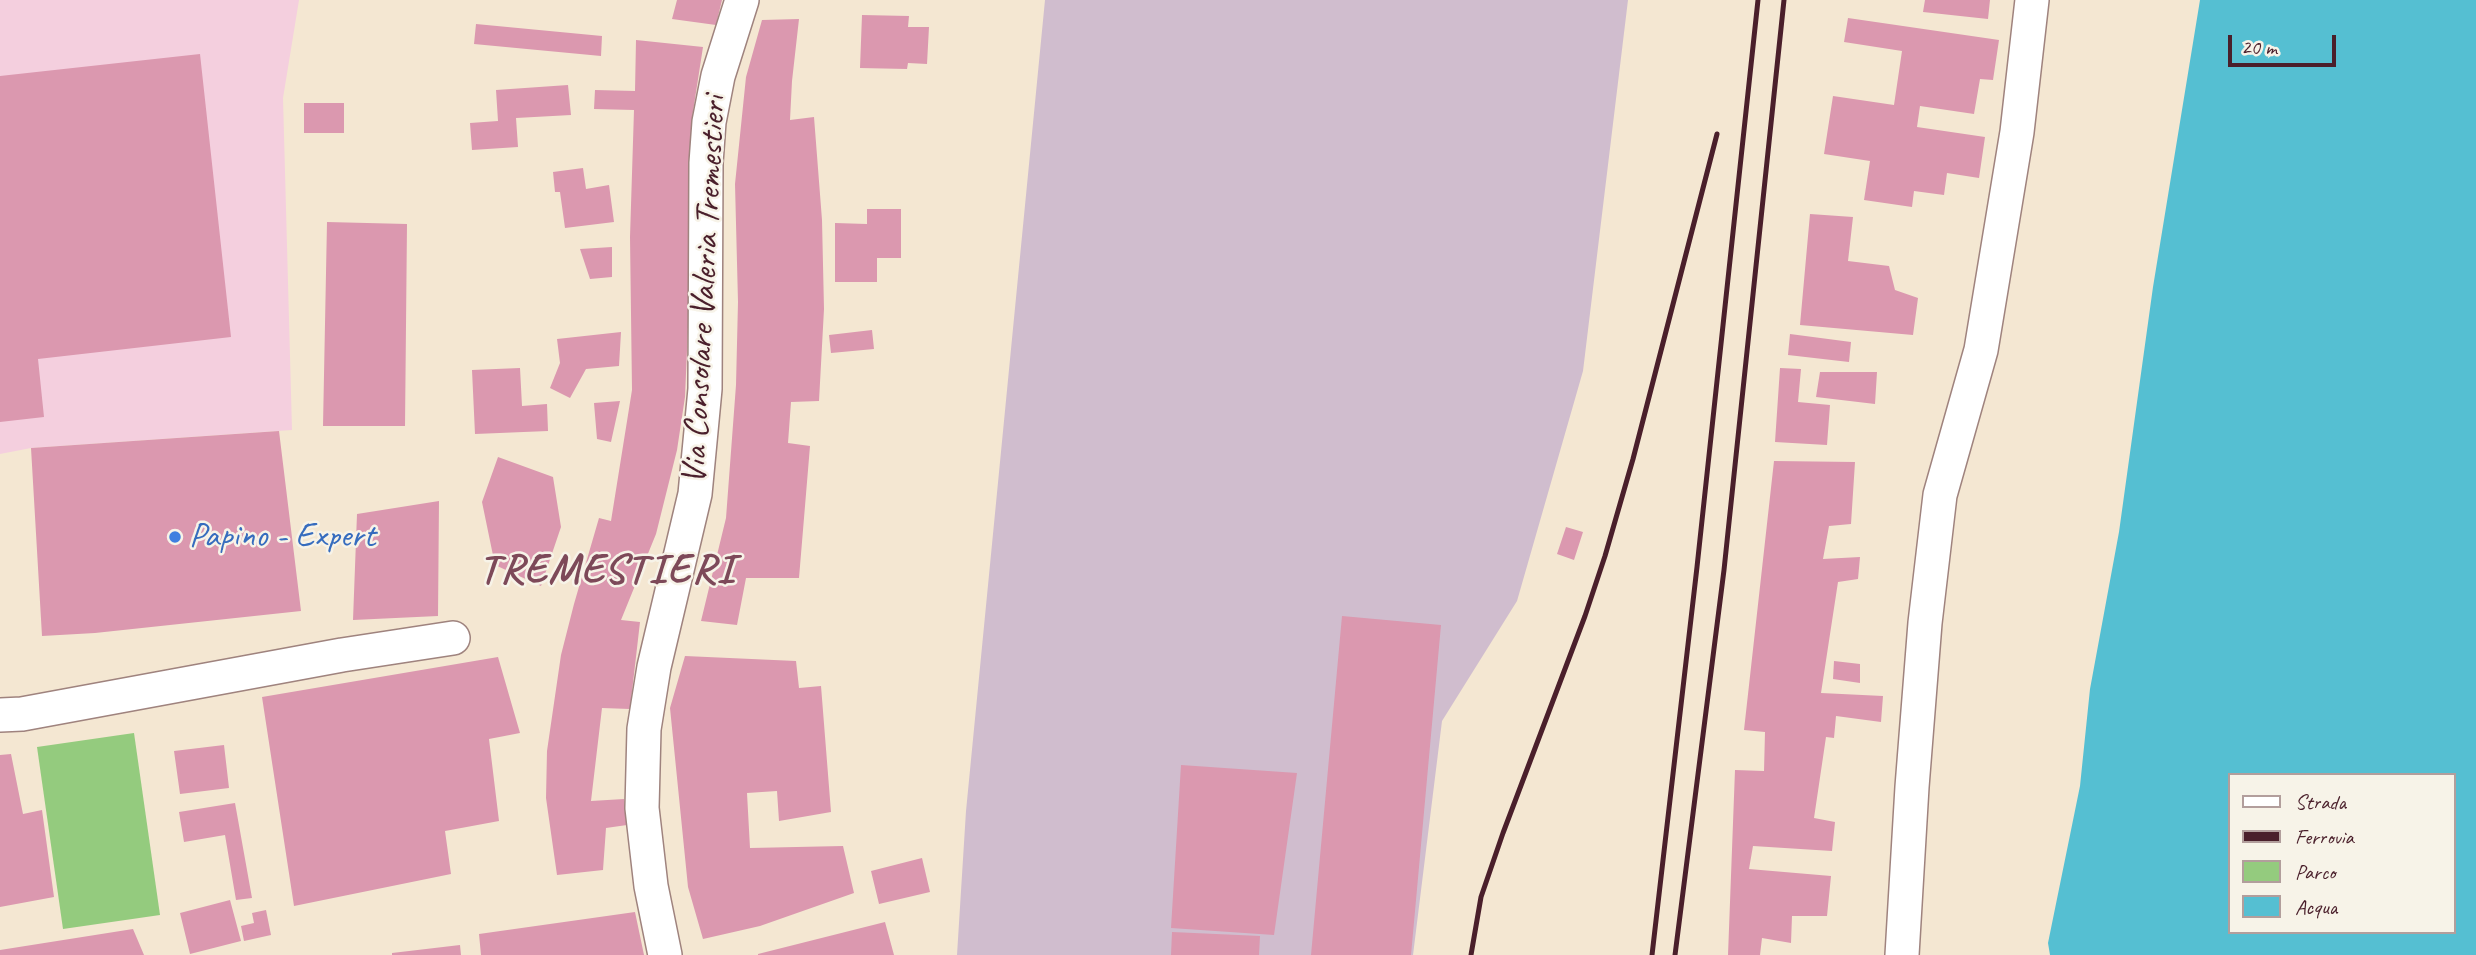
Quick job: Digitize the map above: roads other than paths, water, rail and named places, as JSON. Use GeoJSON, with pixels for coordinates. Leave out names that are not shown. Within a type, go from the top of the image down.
{"type":"FeatureCollection","features":[{"type":"Feature","properties":{"kind":"street","name":"Via Consolare Valeria Tremestieri"},"geometry":{"type":"LineString","coordinates":[[665,955],[651,886],[642,808],[644,729],[654,667],[695,494],[705,389],[706,163],[709,122],[718,75],[742,0]]}},
{"type":"Feature","properties":{"kind":"street"},"geometry":{"type":"LineString","coordinates":[[1902,955],[1925,623],[1940,495],[1981,350],[2017,132],[2032,0]]}},
{"type":"Feature","properties":{"kind":"street"},"geometry":{"type":"LineString","coordinates":[[0,715],[22,714],[342,655],[453,638]]}},
{"type":"Feature","properties":{"kind":"water"},"geometry":{"type":"Polygon","coordinates":[[[2200,0],[2476,0],[2476,955],[2050,955],[2048,943],[2080,786],[2090,689],[2119,532],[2153,287],[2200,0]]]}},
{"type":"Feature","properties":{"kind":"railway"},"geometry":{"type":"LineString","coordinates":[[1652,955],[1758,0]]}},
{"type":"Feature","properties":{"kind":"railway"},"geometry":{"type":"LineString","coordinates":[[1675,955],[1724,570],[1784,0]]}},
{"type":"Feature","properties":{"kind":"railway"},"geometry":{"type":"LineString","coordinates":[[1471,955],[1481,897],[1605,556],[1633,459],[1717,134]]}},
{"type":"Feature","properties":{"kind":"place","name":"Papino - Expert"},"geometry":{"type":"Point","coordinates":[175,537]}},
{"type":"Feature","properties":{"kind":"district","name":"TREMESTIERI"},"geometry":{"type":"Point","coordinates":[607,571]}}]}
